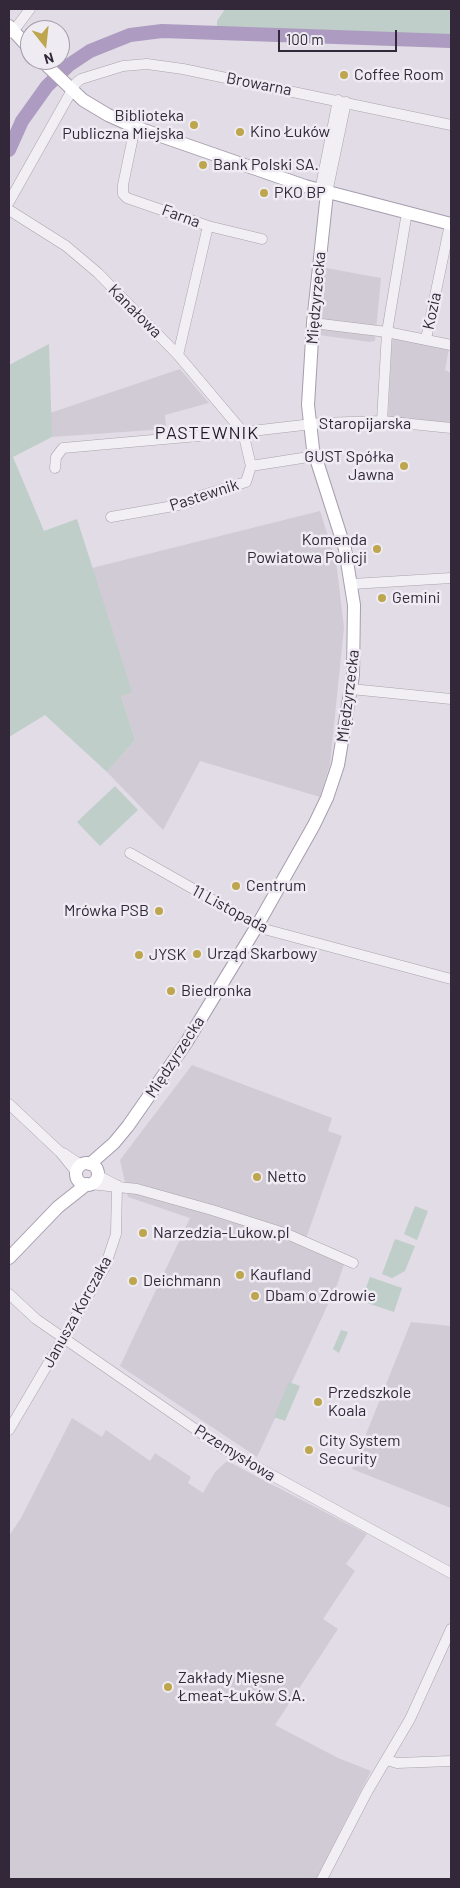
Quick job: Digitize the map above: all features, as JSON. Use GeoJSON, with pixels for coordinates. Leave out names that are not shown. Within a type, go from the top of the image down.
{"type":"FeatureCollection","features":[{"type":"Feature","properties":{"kind":"main road"},"geometry":{"type":"LineString","coordinates":[[10,30],[20,40]]}},
{"type":"Feature","properties":{"kind":"main road"},"geometry":{"type":"LineString","coordinates":[[50,70],[68,87],[108,115],[135,128],[323,192],[451,224]]}},
{"type":"Feature","properties":{"kind":"main road","name":"Międzyrzecka"},"geometry":{"type":"LineString","coordinates":[[9,1258],[58,1207],[114,1143],[170,1069],[257,926],[327,798],[342,749],[351,689],[355,642],[352,584],[341,536],[315,456],[309,424],[313,323],[323,192]]}},
{"type":"Feature","properties":{"kind":"street"},"geometry":{"type":"LineString","coordinates":[[10,30],[30,9]]}},
{"type":"Feature","properties":{"kind":"street","name":"Browarna"},"geometry":{"type":"LineString","coordinates":[[68,87],[81,79],[123,66],[147,64],[342,101],[451,125]]}},
{"type":"Feature","properties":{"kind":"street"},"geometry":{"type":"LineString","coordinates":[[9,202],[68,87]]}},
{"type":"Feature","properties":{"kind":"street"},"geometry":{"type":"LineString","coordinates":[[323,192],[342,101]]}},
{"type":"Feature","properties":{"kind":"street","name":"Farna"},"geometry":{"type":"LineString","coordinates":[[135,128],[123,185],[123,194],[127,198],[208,226],[178,355]]}},
{"type":"Feature","properties":{"kind":"street","name":"Kanałowa"},"geometry":{"type":"LineString","coordinates":[[9,210],[81,258],[178,355],[243,432]]}},
{"type":"Feature","properties":{"kind":"street"},"geometry":{"type":"LineString","coordinates":[[382,421],[386,332],[408,212]]}},
{"type":"Feature","properties":{"kind":"street","name":"Kozia"},"geometry":{"type":"LineString","coordinates":[[426,339],[451,224]]}},
{"type":"Feature","properties":{"kind":"street"},"geometry":{"type":"LineString","coordinates":[[208,226],[262,239]]}},
{"type":"Feature","properties":{"kind":"street"},"geometry":{"type":"LineString","coordinates":[[313,323],[386,332],[451,345]]}},
{"type":"Feature","properties":{"kind":"street","name":"Staropijarska"},"geometry":{"type":"LineString","coordinates":[[309,424],[382,421],[451,428]]}},
{"type":"Feature","properties":{"kind":"street"},"geometry":{"type":"LineString","coordinates":[[55,468],[56,457],[63,448],[243,432],[309,424]]}},
{"type":"Feature","properties":{"kind":"street","name":"Pastewnik"},"geometry":{"type":"LineString","coordinates":[[111,517],[191,502],[197,497],[246,482],[251,466],[243,432]]}},
{"type":"Feature","properties":{"kind":"street"},"geometry":{"type":"LineString","coordinates":[[251,466],[315,456]]}},
{"type":"Feature","properties":{"kind":"street"},"geometry":{"type":"LineString","coordinates":[[352,584],[451,578]]}},
{"type":"Feature","properties":{"kind":"street"},"geometry":{"type":"LineString","coordinates":[[351,689],[451,699]]}},
{"type":"Feature","properties":{"kind":"street","name":"11 Listopada"},"geometry":{"type":"LineString","coordinates":[[130,854],[257,926],[451,979]]}},
{"type":"Feature","properties":{"kind":"street"},"geometry":{"type":"LineString","coordinates":[[9,1104],[60,1152],[87,1174],[117,1185],[146,1191],[274,1230],[353,1263]]}},
{"type":"Feature","properties":{"kind":"street","name":"Janusza Korczaka"},"geometry":{"type":"LineString","coordinates":[[9,1430],[65,1338],[105,1267],[116,1234],[117,1185]]}},
{"type":"Feature","properties":{"kind":"street","name":"Przemysłowa"},"geometry":{"type":"LineString","coordinates":[[9,1294],[30,1314]]}},
{"type":"Feature","properties":{"kind":"street","name":"Przemysłowa"},"geometry":{"type":"LineString","coordinates":[[9,1304],[30,1314],[224,1450],[451,1573]]}},
{"type":"Feature","properties":{"kind":"street"},"geometry":{"type":"LineString","coordinates":[[322,1879],[367,1792],[410,1719],[451,1629]]}},
{"type":"Feature","properties":{"kind":"street"},"geometry":{"type":"LineString","coordinates":[[387,1760],[397,1763],[451,1761]]}},
{"type":"Feature","properties":{"kind":"shaded area"},"geometry":{"type":"Polygon","coordinates":[[[225,9],[451,9],[451,36],[217,29],[217,21],[225,9]]]}},
{"type":"Feature","properties":{"kind":"shaded area"},"geometry":{"type":"Polygon","coordinates":[[[326,268],[381,278],[375,341],[370,342],[319,335],[326,268]]]}},
{"type":"Feature","properties":{"kind":"shaded area"},"geometry":{"type":"Polygon","coordinates":[[[392,337],[449,348],[445,370],[451,373],[451,425],[388,419],[392,337]]]}},
{"type":"Feature","properties":{"kind":"shaded area"},"geometry":{"type":"Polygon","coordinates":[[[49,344],[52,437],[13,457],[44,531],[77,519],[132,692],[121,696],[135,740],[107,772],[45,715],[9,737],[9,365],[49,344]]]}},
{"type":"Feature","properties":{"kind":"shaded area"},"geometry":{"type":"Polygon","coordinates":[[[180,369],[209,403],[165,415],[166,429],[52,437],[50,413],[180,369]]]}},
{"type":"Feature","properties":{"kind":"shaded area"},"geometry":{"type":"Polygon","coordinates":[[[320,511],[336,561],[344,627],[330,764],[320,797],[200,761],[163,830],[107,772],[135,740],[121,696],[131,692],[92,568],[320,511]]]}},
{"type":"Feature","properties":{"kind":"shaded area"},"geometry":{"type":"Polygon","coordinates":[[[115,786],[138,810],[100,846],[77,822],[115,786]]]}},
{"type":"Feature","properties":{"kind":"shaded area"},"geometry":{"type":"Polygon","coordinates":[[[192,1065],[332,1118],[328,1131],[342,1136],[303,1247],[344,1264],[337,1285],[257,1457],[120,1366],[190,1218],[128,1197],[120,1160],[192,1065]]]}},
{"type":"Feature","properties":{"kind":"shaded area"},"geometry":{"type":"Polygon","coordinates":[[[415,1206],[428,1211],[417,1240],[404,1234],[415,1206]]]}},
{"type":"Feature","properties":{"kind":"shaded area"},"geometry":{"type":"Polygon","coordinates":[[[395,1239],[415,1246],[405,1271],[392,1278],[382,1274],[395,1239]]]}},
{"type":"Feature","properties":{"kind":"shaded area"},"geometry":{"type":"Polygon","coordinates":[[[370,1277],[402,1288],[394,1312],[361,1301],[370,1277]]]}},
{"type":"Feature","properties":{"kind":"shaded area"},"geometry":{"type":"Polygon","coordinates":[[[411,1322],[451,1326],[451,1508],[352,1469],[411,1322]]]}},
{"type":"Feature","properties":{"kind":"shaded area"},"geometry":{"type":"Polygon","coordinates":[[[341,1330],[348,1332],[339,1353],[333,1349],[341,1330]]]}},
{"type":"Feature","properties":{"kind":"shaded area"},"geometry":{"type":"Polygon","coordinates":[[[289,1382],[300,1386],[285,1421],[274,1417],[289,1382]]]}},
{"type":"Feature","properties":{"kind":"shaded area","name":"Zakłady Mięsne Łmeat-Łuków S.A."},"geometry":{"type":"Polygon","coordinates":[[[72,1418],[102,1437],[106,1430],[150,1461],[155,1453],[191,1477],[188,1483],[203,1493],[215,1472],[227,1461],[367,1534],[346,1564],[355,1571],[323,1619],[338,1629],[275,1725],[338,1758],[371,1771],[316,1879],[9,1879],[9,1536],[21,1518],[72,1418]]]}},
{"type":"Feature","properties":{"kind":"waterway"},"geometry":{"type":"LineString","coordinates":[[9,150],[22,121],[47,86],[69,65],[90,51],[130,35],[162,31],[451,41]]}},
{"type":"Feature","properties":{"kind":"place","name":"Coffee Room"},"geometry":{"type":"Point","coordinates":[344,75]}},
{"type":"Feature","properties":{"kind":"place","name":"Biblioteka Publiczna Miejska"},"geometry":{"type":"Point","coordinates":[194,125]}},
{"type":"Feature","properties":{"kind":"place","name":"Kino Łuków"},"geometry":{"type":"Point","coordinates":[240,132]}},
{"type":"Feature","properties":{"kind":"place","name":"Bank Polski SA."},"geometry":{"type":"Point","coordinates":[203,165]}},
{"type":"Feature","properties":{"kind":"place","name":"PKO BP"},"geometry":{"type":"Point","coordinates":[264,193]}},
{"type":"Feature","properties":{"kind":"place","name":"GUST Spółka Jawna"},"geometry":{"type":"Point","coordinates":[404,466]}},
{"type":"Feature","properties":{"kind":"place","name":"Komenda Powiatowa Policji"},"geometry":{"type":"Point","coordinates":[377,549]}},
{"type":"Feature","properties":{"kind":"place","name":"Gemini"},"geometry":{"type":"Point","coordinates":[382,598]}},
{"type":"Feature","properties":{"kind":"place","name":"Centrum"},"geometry":{"type":"Point","coordinates":[236,886]}},
{"type":"Feature","properties":{"kind":"place","name":"Mrówka PSB"},"geometry":{"type":"Point","coordinates":[159,911]}},
{"type":"Feature","properties":{"kind":"place","name":"Urząd Skarbowy"},"geometry":{"type":"Point","coordinates":[197,954]}},
{"type":"Feature","properties":{"kind":"place","name":"JYSK"},"geometry":{"type":"Point","coordinates":[139,955]}},
{"type":"Feature","properties":{"kind":"place","name":"Biedronka"},"geometry":{"type":"Point","coordinates":[171,991]}},
{"type":"Feature","properties":{"kind":"place","name":"Netto"},"geometry":{"type":"Point","coordinates":[257,1177]}},
{"type":"Feature","properties":{"kind":"place","name":"Narzedzia-Lukow.pl"},"geometry":{"type":"Point","coordinates":[143,1233]}},
{"type":"Feature","properties":{"kind":"place","name":"Kaufland"},"geometry":{"type":"Point","coordinates":[240,1275]}},
{"type":"Feature","properties":{"kind":"place","name":"Deichmann"},"geometry":{"type":"Point","coordinates":[133,1281]}},
{"type":"Feature","properties":{"kind":"place","name":"Dbam o Zdrowie"},"geometry":{"type":"Point","coordinates":[255,1296]}},
{"type":"Feature","properties":{"kind":"place","name":"Przedszkole Koala"},"geometry":{"type":"Point","coordinates":[318,1402]}},
{"type":"Feature","properties":{"kind":"place","name":"City System Security"},"geometry":{"type":"Point","coordinates":[309,1450]}},
{"type":"Feature","properties":{"kind":"place","name":"Zakłady Mięsne Łmeat-Łuków S.A."},"geometry":{"type":"Point","coordinates":[168,1687]}},
{"type":"Feature","properties":{"kind":"district","name":"PASTEWNIK"},"geometry":{"type":"Point","coordinates":[207,433]}}]}
